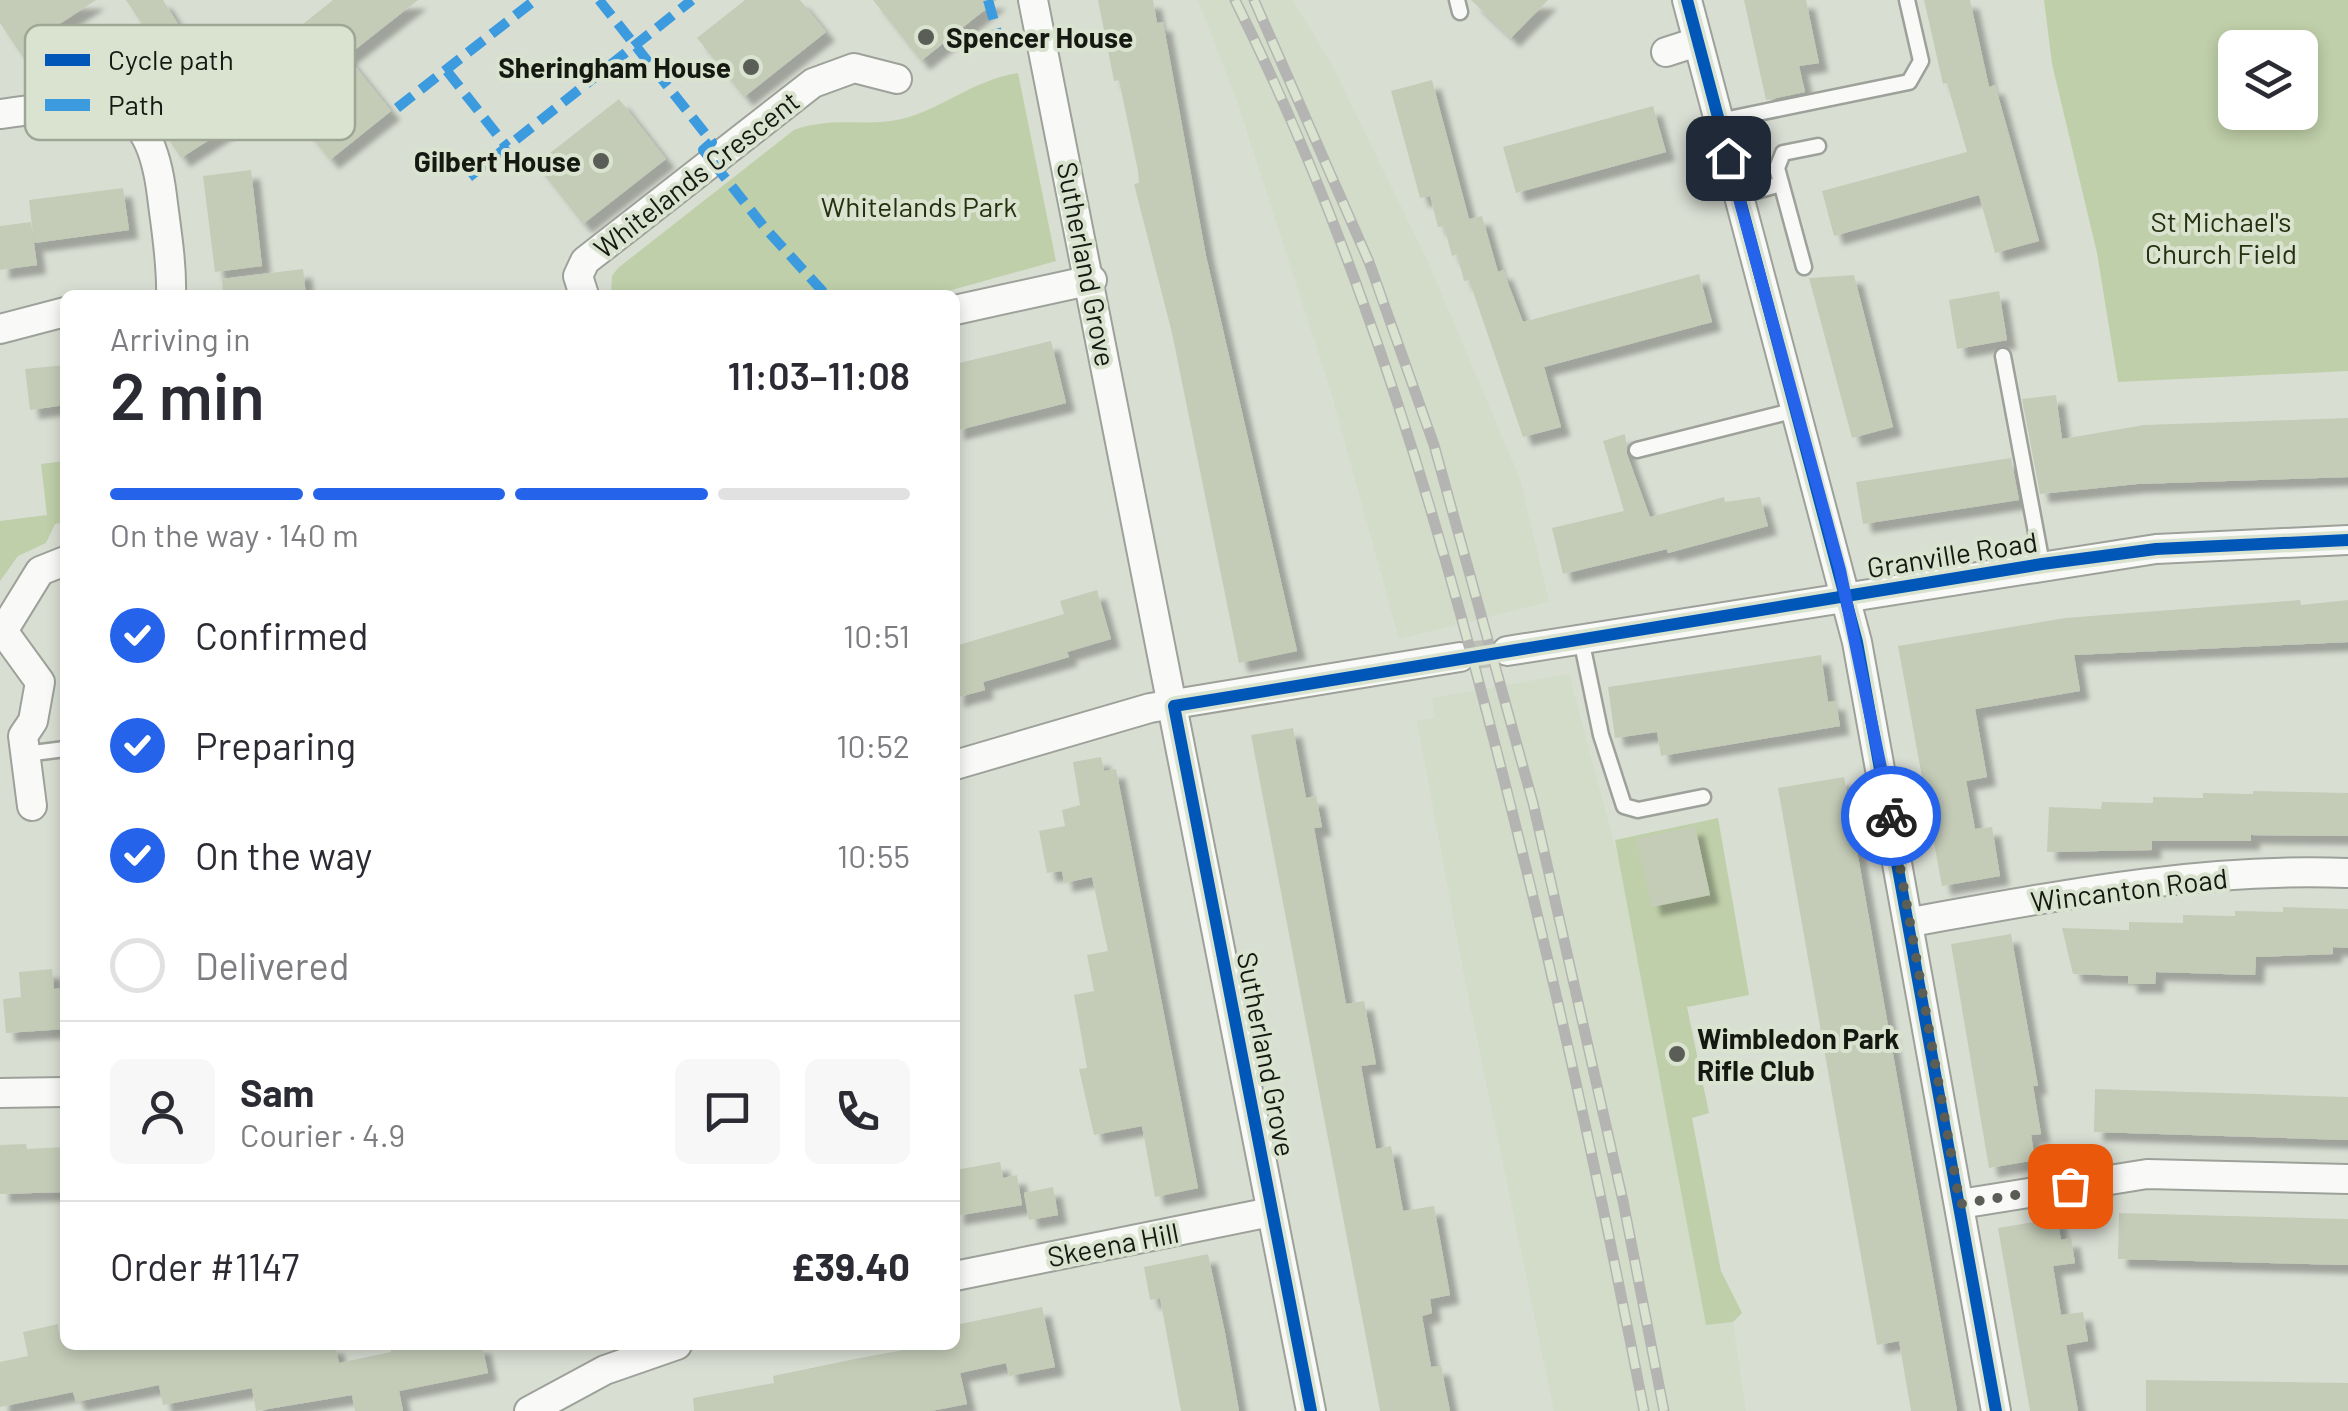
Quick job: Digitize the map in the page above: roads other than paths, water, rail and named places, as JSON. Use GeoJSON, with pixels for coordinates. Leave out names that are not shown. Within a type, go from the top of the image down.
{"type":"FeatureCollection","features":[{"type":"Feature","properties":{"kind":"street","name":"Sutherland Grove"},"geometry":{"type":"LineString","coordinates":[[1033,0],[1092,280],[1311,1411]]}},
{"type":"Feature","properties":{"kind":"street"},"geometry":{"type":"LineString","coordinates":[[1687,0],[1846,596],[1912,922],[1996,1411]]}},
{"type":"Feature","properties":{"kind":"street"},"geometry":{"type":"LineString","coordinates":[[1666,52],[1697,42]]}},
{"type":"Feature","properties":{"kind":"street","name":"Whitelands Crescent"},"geometry":{"type":"LineString","coordinates":[[582,290],[578,276],[585,261],[813,82],[854,68],[897,80]]}},
{"type":"Feature","properties":{"kind":"street"},"geometry":{"type":"LineString","coordinates":[[0,114],[25,111]]}},
{"type":"Feature","properties":{"kind":"street"},"geometry":{"type":"LineString","coordinates":[[149,140],[157,157],[170,290]]}},
{"type":"Feature","properties":{"kind":"street"},"geometry":{"type":"LineString","coordinates":[[960,309],[1092,280]]}},
{"type":"Feature","properties":{"kind":"street"},"geometry":{"type":"LineString","coordinates":[[0,329],[60,313]]}},
{"type":"Feature","properties":{"kind":"street","name":"Granville Road"},"geometry":{"type":"LineString","coordinates":[[1507,650],[2156,549],[2348,540]]}},
{"type":"Feature","properties":{"kind":"street"},"geometry":{"type":"LineString","coordinates":[[32,806],[23,736],[33,722],[40,682],[2,632],[40,572],[60,562]]}},
{"type":"Feature","properties":{"kind":"street"},"geometry":{"type":"LineString","coordinates":[[960,764],[1150,708],[1460,657]]}},
{"type":"Feature","properties":{"kind":"street","name":"Wincanton Road"},"geometry":{"type":"LineString","coordinates":[[1912,922],[2117,885],[2306,871],[2348,872]]}},
{"type":"Feature","properties":{"kind":"street"},"geometry":{"type":"LineString","coordinates":[[0,1094],[60,1092]]}},
{"type":"Feature","properties":{"kind":"street"},"geometry":{"type":"LineString","coordinates":[[1960,1204],[2147,1174],[2348,1180]]}},
{"type":"Feature","properties":{"kind":"street","name":"Skeena Hill"},"geometry":{"type":"LineString","coordinates":[[960,1275],[1271,1212]]}},
{"type":"Feature","properties":{"kind":"street"},"geometry":{"type":"LineString","coordinates":[[529,1411],[606,1370],[663,1350]]}},
{"type":"Feature","properties":{"kind":"lane"},"geometry":{"type":"LineString","coordinates":[[1718,121],[1909,82],[1921,61],[1907,0]]}},
{"type":"Feature","properties":{"kind":"lane"},"geometry":{"type":"LineString","coordinates":[[1804,267],[1777,168],[1783,153],[1818,146]]}},
{"type":"Feature","properties":{"kind":"lane"},"geometry":{"type":"LineString","coordinates":[[1738,196],[1781,184]]}},
{"type":"Feature","properties":{"kind":"lane"},"geometry":{"type":"LineString","coordinates":[[2003,356],[2042,564]]}},
{"type":"Feature","properties":{"kind":"lane"},"geometry":{"type":"LineString","coordinates":[[1637,450],[1796,410]]}},
{"type":"Feature","properties":{"kind":"lane"},"geometry":{"type":"LineString","coordinates":[[1580,639],[1601,735],[1624,806],[1638,810],[1703,798]]}},
{"type":"Feature","properties":{"kind":"lane"},"geometry":{"type":"LineString","coordinates":[[26,754],[60,750]]}},
{"type":"Feature","properties":{"kind":"tunnel"},"geometry":{"type":"LineString","coordinates":[[1460,657],[1507,651]]}},
{"type":"Feature","properties":{"kind":"railway"},"geometry":{"type":"LineString","coordinates":[[1235,0],[1304,150],[1363,302],[1439,537],[1537,912],[1644,1411]]}},
{"type":"Feature","properties":{"kind":"railway"},"geometry":{"type":"LineString","coordinates":[[1254,0],[1369,262],[1434,445],[1533,803],[1623,1201],[1664,1411]]}},
{"type":"Feature","properties":{"kind":"place","name":"Spencer House"},"geometry":{"type":"Point","coordinates":[926,37]}},
{"type":"Feature","properties":{"kind":"place","name":"Sheringham House"},"geometry":{"type":"Point","coordinates":[751,67]}},
{"type":"Feature","properties":{"kind":"place","name":"Gilbert House"},"geometry":{"type":"Point","coordinates":[601,161]}},
{"type":"Feature","properties":{"kind":"place","name":"Wimbledon Park Rifle Club"},"geometry":{"type":"Point","coordinates":[1677,1054]}},
{"type":"Feature","properties":{"kind":"park label","name":"Whitelands Park"},"geometry":{"type":"Point","coordinates":[919,206]}},
{"type":"Feature","properties":{"kind":"park label","name":"St Michael's Church Field"},"geometry":{"type":"Point","coordinates":[2221,237]}}]}
